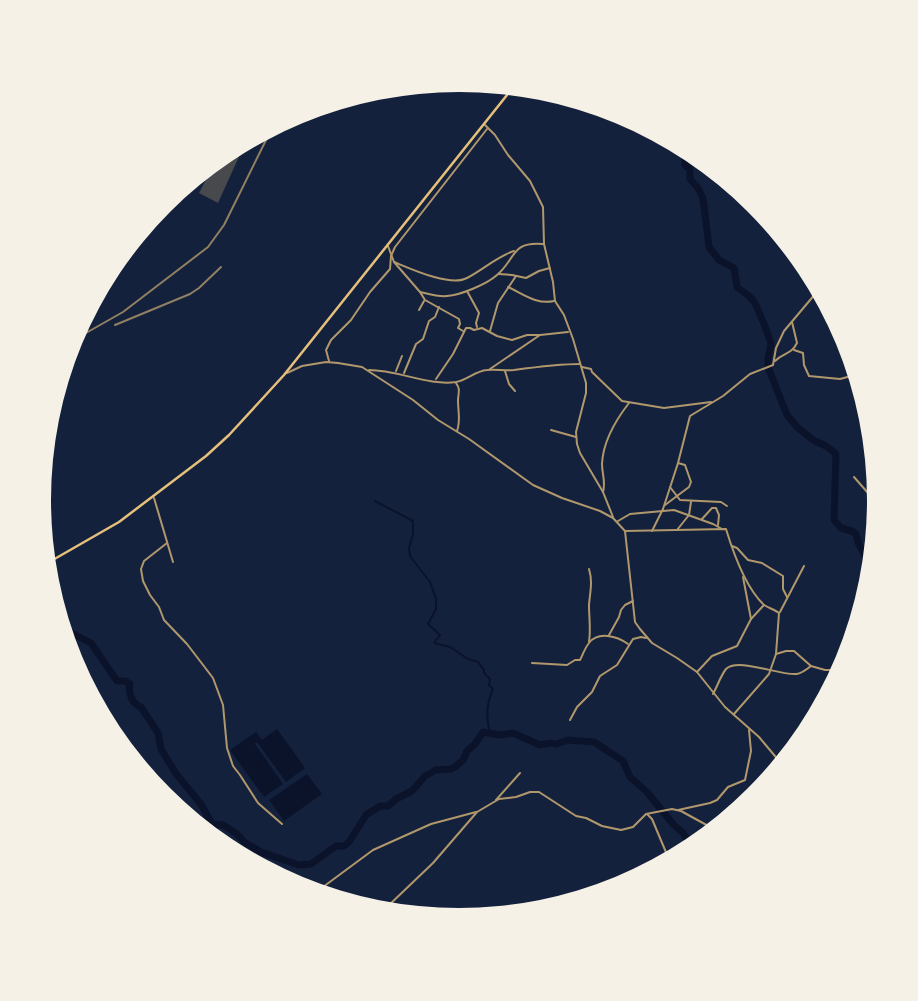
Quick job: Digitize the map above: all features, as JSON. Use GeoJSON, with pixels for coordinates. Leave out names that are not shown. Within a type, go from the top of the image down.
{"type":"FeatureCollection","features":[{"type":"Feature","properties":{"kind":"highway"},"geometry":{"type":"LineString","coordinates":[[55,559],[119,522],[206,456],[229,435],[284,375],[507,95]]}},
{"type":"Feature","properties":{"kind":"street"},"geometry":{"type":"LineString","coordinates":[[484,124],[530,181],[539,198],[544,215],[544,244],[555,301],[569,330],[586,383],[576,437],[580,453],[603,492],[613,518]]}},
{"type":"Feature","properties":{"kind":"street"},"geometry":{"type":"LineString","coordinates":[[330,362],[326,350],[331,340],[351,320],[390,269],[395,247],[488,128]]}},
{"type":"Feature","properties":{"kind":"street"},"geometry":{"type":"LineString","coordinates":[[394,262],[454,282],[467,278],[503,255],[527,244],[544,244]]}},
{"type":"Feature","properties":{"kind":"street"},"geometry":{"type":"LineString","coordinates":[[387,245],[394,262],[425,300],[459,320],[458,328],[464,332]]}},
{"type":"Feature","properties":{"kind":"street"},"geometry":{"type":"LineString","coordinates":[[420,292],[447,296],[467,290],[498,274],[514,251]]}},
{"type":"Feature","properties":{"kind":"street"},"geometry":{"type":"LineString","coordinates":[[498,274],[526,278],[550,268]]}},
{"type":"Feature","properties":{"kind":"street"},"geometry":{"type":"LineString","coordinates":[[489,332],[498,303],[516,276]]}},
{"type":"Feature","properties":{"kind":"street"},"geometry":{"type":"LineString","coordinates":[[508,287],[538,301],[555,301]]}},
{"type":"Feature","properties":{"kind":"street"},"geometry":{"type":"LineString","coordinates":[[467,290],[479,313],[476,323],[478,329]]}},
{"type":"Feature","properties":{"kind":"street"},"geometry":{"type":"LineString","coordinates":[[775,361],[778,341],[813,296]]}},
{"type":"Feature","properties":{"kind":"street"},"geometry":{"type":"LineString","coordinates":[[419,310],[425,300]]}},
{"type":"Feature","properties":{"kind":"street"},"geometry":{"type":"LineString","coordinates":[[403,374],[416,344],[423,339],[429,321],[435,317],[439,307]]}},
{"type":"Feature","properties":{"kind":"street"},"geometry":{"type":"LineString","coordinates":[[652,531],[664,506],[690,416],[723,396],[750,374],[773,365],[780,356],[793,349],[797,343],[792,322]]}},
{"type":"Feature","properties":{"kind":"street"},"geometry":{"type":"LineString","coordinates":[[435,381],[466,328],[482,328],[496,336],[512,340],[527,335],[569,330]]}},
{"type":"Feature","properties":{"kind":"street"},"geometry":{"type":"LineString","coordinates":[[284,375],[302,366],[330,362],[435,381],[456,382],[489,369],[540,335]]}},
{"type":"Feature","properties":{"kind":"street"},"geometry":{"type":"LineString","coordinates":[[793,349],[803,353],[804,366],[809,376],[840,379],[848,377]]}},
{"type":"Feature","properties":{"kind":"street"},"geometry":{"type":"LineString","coordinates":[[396,372],[402,356]]}},
{"type":"Feature","properties":{"kind":"street"},"geometry":{"type":"LineString","coordinates":[[489,369],[505,371],[580,365],[591,369],[618,399],[664,408],[712,402]]}},
{"type":"Feature","properties":{"kind":"street"},"geometry":{"type":"LineString","coordinates":[[369,370],[533,485],[600,511],[618,522],[625,531],[635,622],[657,647],[697,672],[713,694],[776,758]]}},
{"type":"Feature","properties":{"kind":"street"},"geometry":{"type":"LineString","coordinates":[[505,371],[514,391]]}},
{"type":"Feature","properties":{"kind":"street"},"geometry":{"type":"LineString","coordinates":[[456,382],[460,393],[460,421],[457,431]]}},
{"type":"Feature","properties":{"kind":"street"},"geometry":{"type":"LineString","coordinates":[[603,492],[605,482],[602,466],[606,443],[616,421],[630,402]]}},
{"type":"Feature","properties":{"kind":"street"},"geometry":{"type":"LineString","coordinates":[[551,430],[576,437]]}},
{"type":"Feature","properties":{"kind":"street"},"geometry":{"type":"LineString","coordinates":[[664,506],[690,487],[685,465],[678,463]]}},
{"type":"Feature","properties":{"kind":"street"},"geometry":{"type":"LineString","coordinates":[[854,477],[867,491]]}},
{"type":"Feature","properties":{"kind":"street"},"geometry":{"type":"LineString","coordinates":[[670,486],[680,500],[721,502],[727,506]]}},
{"type":"Feature","properties":{"kind":"street"},"geometry":{"type":"LineString","coordinates":[[154,497],[173,562]]}},
{"type":"Feature","properties":{"kind":"street"},"geometry":{"type":"LineString","coordinates":[[676,530],[689,515],[691,500]]}},
{"type":"Feature","properties":{"kind":"street"},"geometry":{"type":"LineString","coordinates":[[713,502],[714,508],[718,510],[718,526]]}},
{"type":"Feature","properties":{"kind":"street"},"geometry":{"type":"LineString","coordinates":[[702,520],[709,510],[714,508]]}},
{"type":"Feature","properties":{"kind":"street"},"geometry":{"type":"LineString","coordinates":[[618,522],[629,514],[674,510],[726,530],[742,572],[764,604],[779,613]]}},
{"type":"Feature","properties":{"kind":"street"},"geometry":{"type":"LineString","coordinates":[[702,520],[705,530]]}},
{"type":"Feature","properties":{"kind":"street"},"geometry":{"type":"LineString","coordinates":[[625,531],[722,529]]}},
{"type":"Feature","properties":{"kind":"street"},"geometry":{"type":"LineString","coordinates":[[167,543],[144,561],[141,569],[143,581],[164,620],[214,678],[223,705],[227,748],[233,766],[258,803],[282,824]]}},
{"type":"Feature","properties":{"kind":"street"},"geometry":{"type":"LineString","coordinates":[[730,545],[737,548],[748,560],[762,564],[783,576],[783,589],[787,597]]}},
{"type":"Feature","properties":{"kind":"street"},"geometry":{"type":"LineString","coordinates":[[734,715],[770,671],[776,654],[779,613],[803,566]]}},
{"type":"Feature","properties":{"kind":"street"},"geometry":{"type":"LineString","coordinates":[[589,569],[592,581],[589,643]]}},
{"type":"Feature","properties":{"kind":"street"},"geometry":{"type":"LineString","coordinates":[[742,572],[751,620]]}},
{"type":"Feature","properties":{"kind":"street"},"geometry":{"type":"LineString","coordinates":[[609,636],[621,610],[633,601]]}},
{"type":"Feature","properties":{"kind":"street"},"geometry":{"type":"LineString","coordinates":[[697,672],[712,656],[737,646],[751,620],[764,604]]}},
{"type":"Feature","properties":{"kind":"street"},"geometry":{"type":"LineString","coordinates":[[532,663],[567,665],[580,660],[589,643],[600,636],[622,640],[628,645]]}},
{"type":"Feature","properties":{"kind":"street"},"geometry":{"type":"LineString","coordinates":[[570,720],[577,707],[592,692],[600,676],[617,665],[628,645],[635,638],[647,638]]}},
{"type":"Feature","properties":{"kind":"street"},"geometry":{"type":"LineString","coordinates":[[776,654],[794,651],[811,666],[830,670]]}},
{"type":"Feature","properties":{"kind":"street"},"geometry":{"type":"LineString","coordinates":[[713,694],[727,669],[732,666],[799,674],[811,666]]}},
{"type":"Feature","properties":{"kind":"street"},"geometry":{"type":"LineString","coordinates":[[677,810],[710,803],[719,799],[728,787],[745,780],[751,751],[749,729]]}},
{"type":"Feature","properties":{"kind":"street"},"geometry":{"type":"LineString","coordinates":[[391,903],[433,863],[477,812],[495,800],[520,773]]}},
{"type":"Feature","properties":{"kind":"street"},"geometry":{"type":"LineString","coordinates":[[495,800],[539,792],[576,816],[621,830],[633,827],[646,814],[672,809],[706,825]]}},
{"type":"Feature","properties":{"kind":"street"},"geometry":{"type":"LineString","coordinates":[[325,886],[373,850],[431,824],[477,812]]}},
{"type":"Feature","properties":{"kind":"street"},"geometry":{"type":"LineString","coordinates":[[646,814],[652,819],[666,852]]}},
{"type":"Feature","properties":{"kind":"water"},"geometry":{"type":"Polygon","coordinates":[[[277,729],[305,768],[286,782],[257,742],[255,744],[283,784],[264,797],[230,750],[256,732],[262,740],[277,729]]]}},
{"type":"Feature","properties":{"kind":"water"},"geometry":{"type":"Polygon","coordinates":[[[307,774],[322,794],[284,821],[269,800],[307,774]]]}},
{"type":"Feature","properties":{"kind":"building"},"geometry":{"type":"Polygon","coordinates":[[[239,157],[218,203],[199,193],[205,181],[239,157]]]}},
{"type":"Feature","properties":{"kind":"waterway"},"geometry":{"type":"LineString","coordinates":[[685,160],[685,165],[690,169],[690,179],[703,198],[709,247],[719,260],[734,268],[737,287],[755,303],[766,329],[771,344],[768,367],[787,415],[813,440],[836,454],[834,520],[841,528],[856,534],[864,553]]}},
{"type":"Feature","properties":{"kind":"waterway"},"geometry":{"type":"LineString","coordinates":[[375,501],[413,521],[410,556],[430,582],[436,599],[436,609],[428,624],[440,635],[434,643],[450,647],[478,662],[490,679],[489,685],[493,689],[487,711],[490,733]]}},
{"type":"Feature","properties":{"kind":"waterway"},"geometry":{"type":"LineString","coordinates":[[73,633],[91,643],[117,681],[130,684],[131,698],[141,707],[158,733],[161,749],[177,775],[201,804],[212,824],[223,825],[261,852],[299,865],[311,864],[336,846],[344,846],[366,815],[380,806],[388,806],[412,791],[425,776],[436,770],[455,767],[483,732],[499,735],[513,733],[540,745],[568,740],[594,742],[623,761],[630,777],[647,792],[687,839]]}},
{"type":"Feature","properties":{"kind":"railway"},"geometry":{"type":"LineString","coordinates":[[87,332],[123,312],[208,247],[224,225],[266,141]]}},
{"type":"Feature","properties":{"kind":"railway"},"geometry":{"type":"LineString","coordinates":[[115,325],[190,294],[221,267]]}}]}
